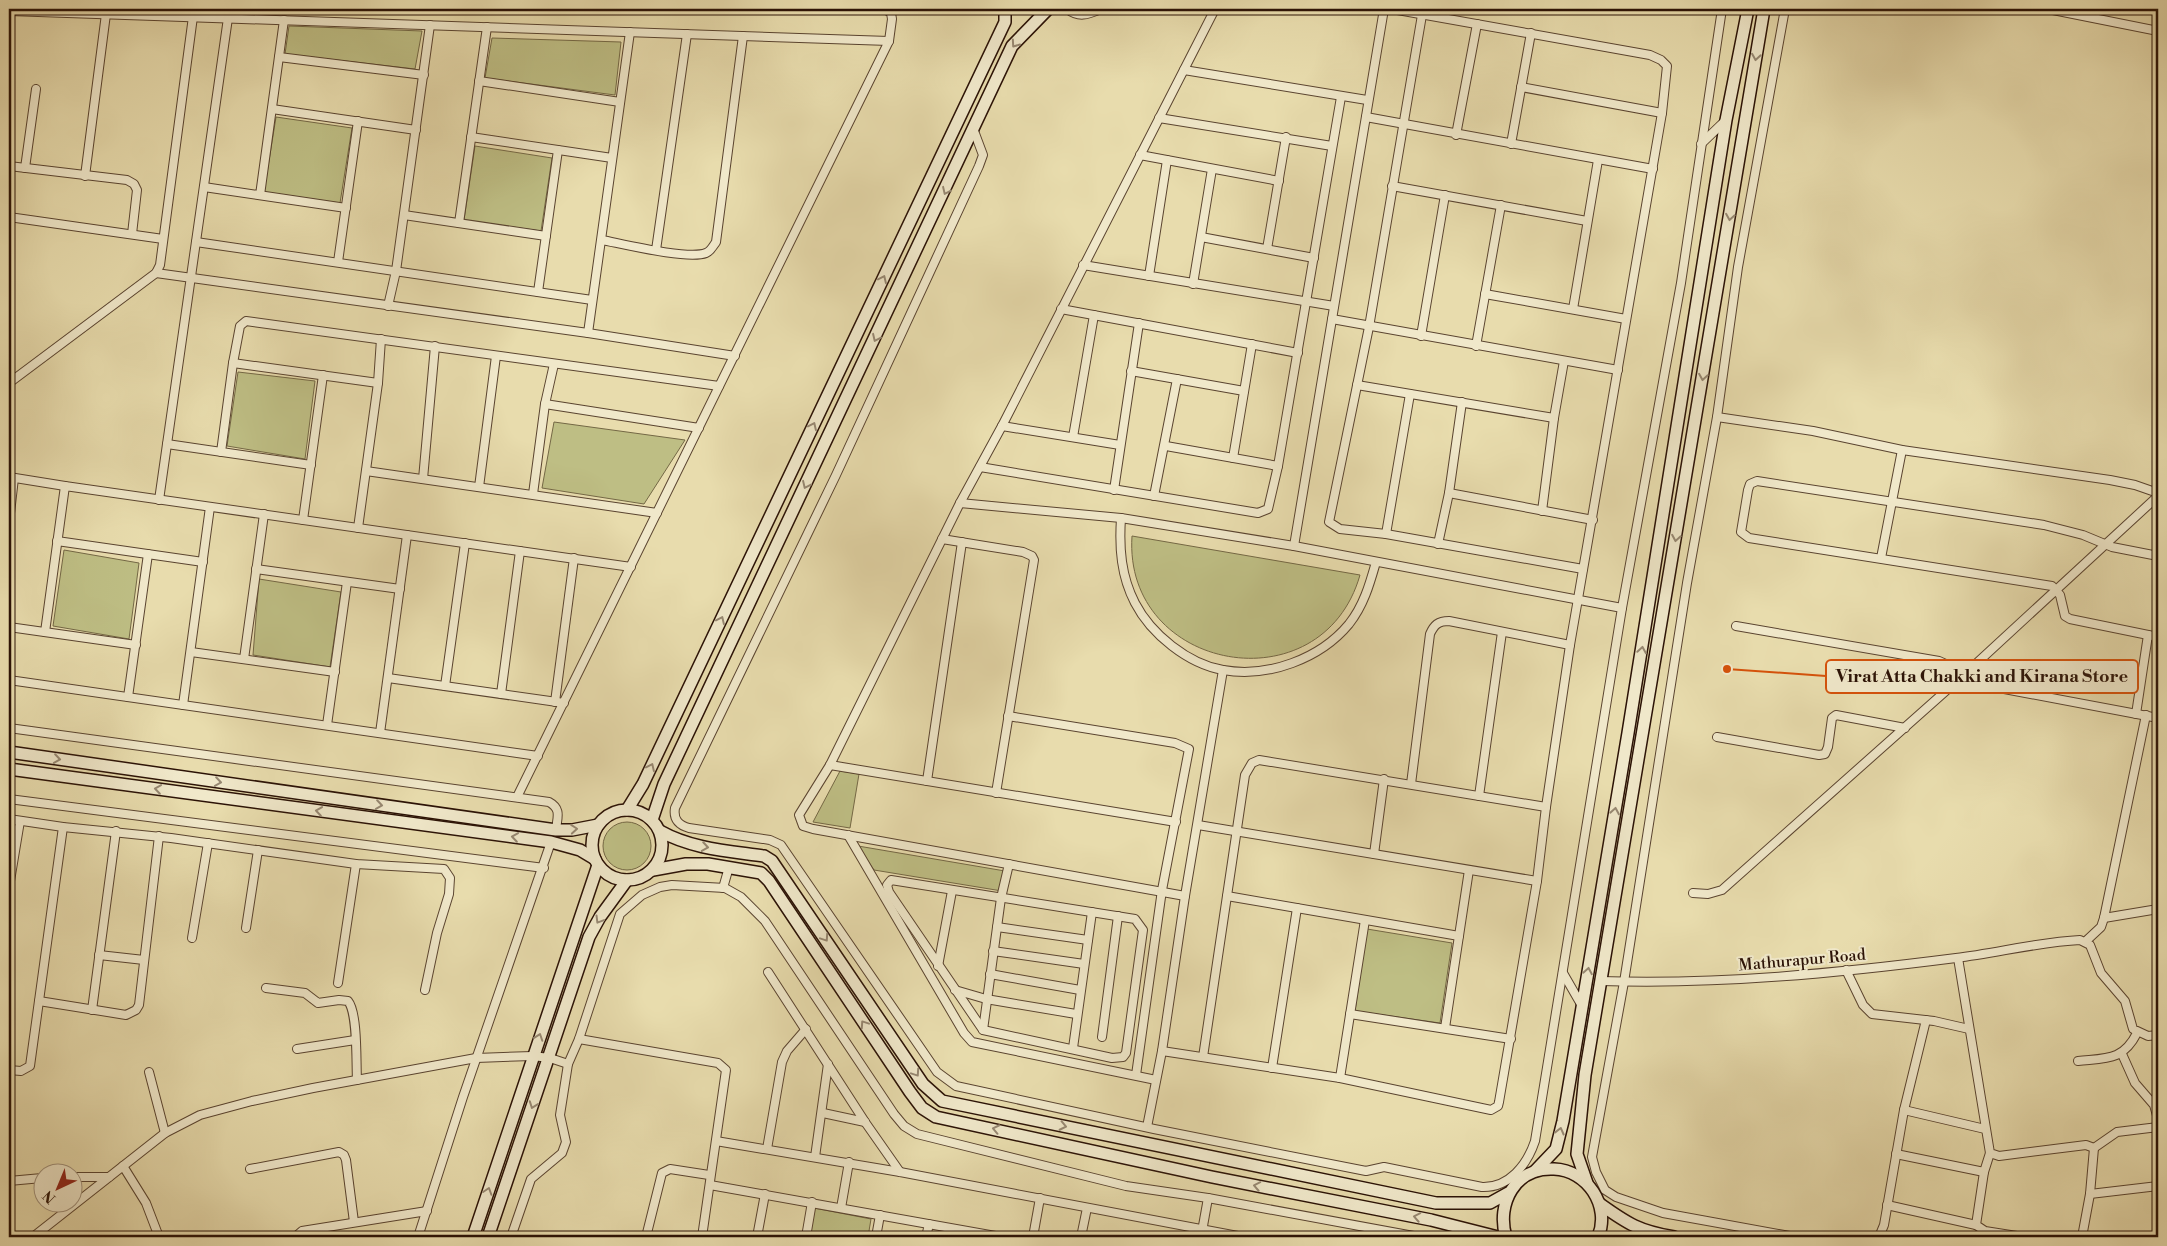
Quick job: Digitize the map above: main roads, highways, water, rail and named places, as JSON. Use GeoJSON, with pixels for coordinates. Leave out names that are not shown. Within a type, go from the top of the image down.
{"type":"FeatureCollection","features":[{"type":"Feature","properties":{"kind":"place","name":"Virat Atta Chakki and Kirana Store"},"geometry":{"type":"Point","coordinates":[1727,669]}}]}
